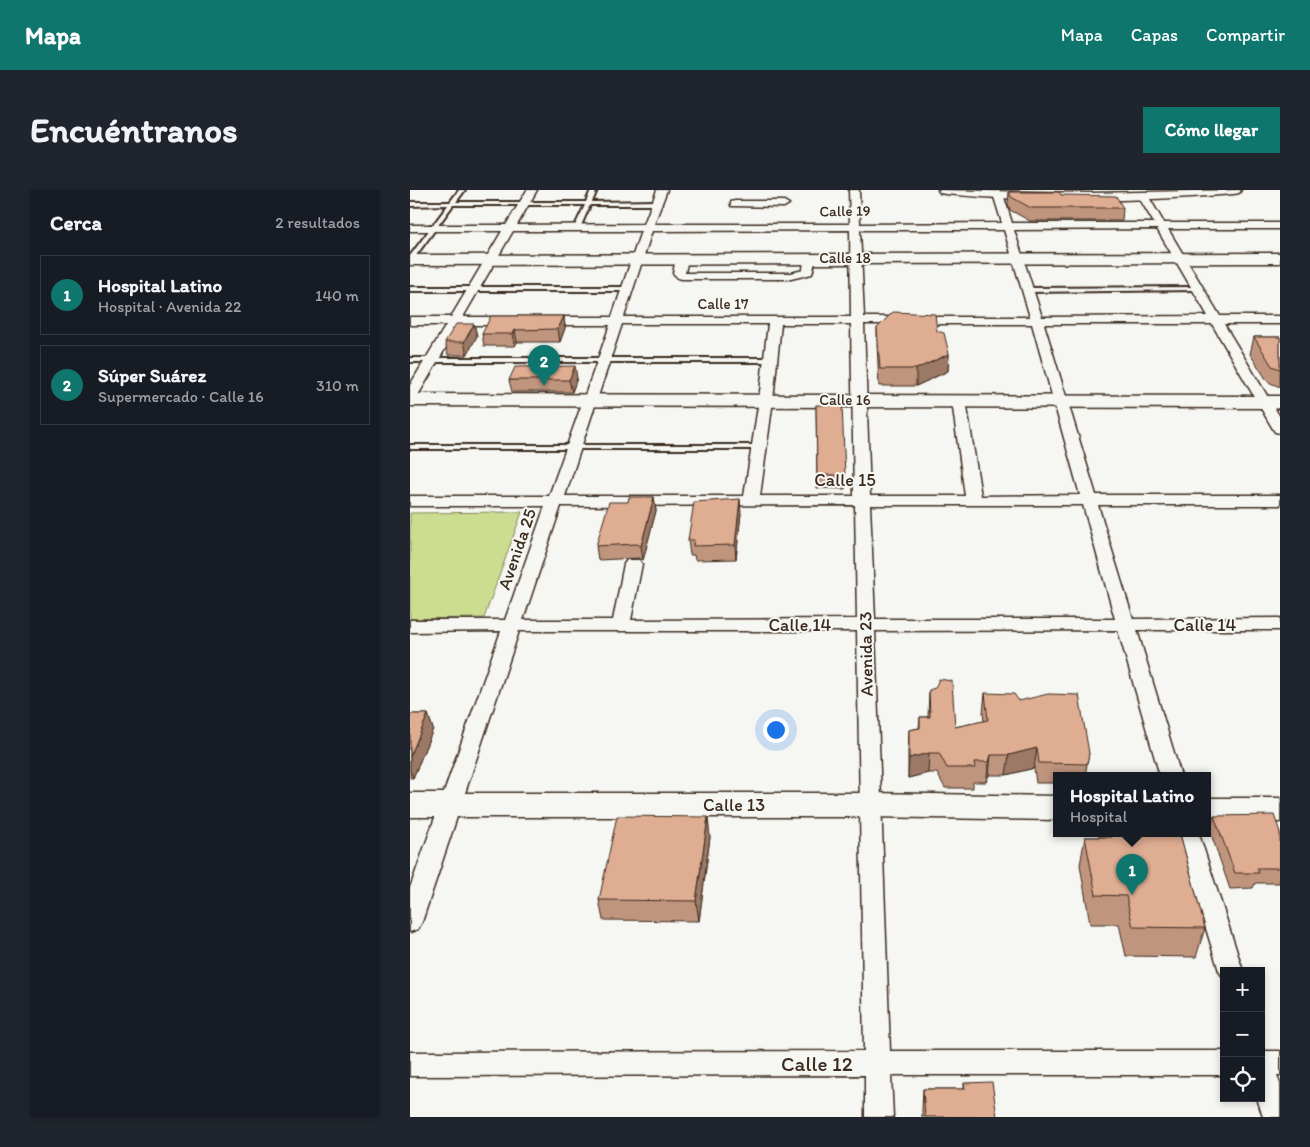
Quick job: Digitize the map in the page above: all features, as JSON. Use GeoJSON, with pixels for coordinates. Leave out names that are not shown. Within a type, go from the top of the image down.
{"type":"FeatureCollection","features":[{"type":"Feature","properties":{"kind":"street"},"geometry":{"type":"LineString","coordinates":[[410,399],[532,190]]}},
{"type":"Feature","properties":{"kind":"street"},"geometry":{"type":"LineString","coordinates":[[734,204],[783,215],[784,190]]}},
{"type":"Feature","properties":{"kind":"street","name":"Avenida 23"},"geometry":{"type":"LineString","coordinates":[[854,190],[879,1117]]}},
{"type":"Feature","properties":{"kind":"street"},"geometry":{"type":"LineString","coordinates":[[945,190],[1049,196],[1234,190]]}},
{"type":"Feature","properties":{"kind":"street"},"geometry":{"type":"LineString","coordinates":[[1027,190],[1143,193]]}},
{"type":"Feature","properties":{"kind":"street"},"geometry":{"type":"LineString","coordinates":[[1143,193],[1160,226],[1216,320],[1272,402],[1280,429]]}},
{"type":"Feature","properties":{"kind":"street"},"geometry":{"type":"LineString","coordinates":[[998,194],[1062,401],[1089,500],[1170,772]]}},
{"type":"Feature","properties":{"kind":"street","name":"Avenida 25"},"geometry":{"type":"LineString","coordinates":[[410,922],[617,321],[636,259],[660,197]]}},
{"type":"Feature","properties":{"kind":"street","name":"Calle 19"},"geometry":{"type":"LineString","coordinates":[[410,228],[649,227],[783,215],[855,226],[1280,226]]}},
{"type":"Feature","properties":{"kind":"street","name":"Calle 18"},"geometry":{"type":"LineString","coordinates":[[410,260],[1280,258]]}},
{"type":"Feature","properties":{"kind":"street"},"geometry":{"type":"LineString","coordinates":[[751,500],[766,400],[775,320]]}},
{"type":"Feature","properties":{"kind":"street","name":"Calle 17"},"geometry":{"type":"LineString","coordinates":[[410,321],[1280,320]]}},
{"type":"Feature","properties":{"kind":"street","name":"Calle 16"},"geometry":{"type":"LineString","coordinates":[[410,399],[1272,402]]}},
{"type":"Feature","properties":{"kind":"street"},"geometry":{"type":"LineString","coordinates":[[959,401],[974,500]]}},
{"type":"Feature","properties":{"kind":"street","name":"Calle 15"},"geometry":{"type":"LineString","coordinates":[[410,500],[1280,500]]}},
{"type":"Feature","properties":{"kind":"street"},"geometry":{"type":"LineString","coordinates":[[621,625],[633,564]]}},
{"type":"Feature","properties":{"kind":"street","name":"Calle 14"},"geometry":{"type":"LineString","coordinates":[[410,626],[1280,624]]}},
{"type":"Feature","properties":{"kind":"street","name":"Calle 13"},"geometry":{"type":"LineString","coordinates":[[410,805],[870,805],[1053,808]]}},
{"type":"Feature","properties":{"kind":"street"},"geometry":{"type":"LineString","coordinates":[[1211,810],[1280,810]]}},
{"type":"Feature","properties":{"kind":"street"},"geometry":{"type":"LineString","coordinates":[[1189,837],[1230,967]]}},
{"type":"Feature","properties":{"kind":"street","name":"Calle 12"},"geometry":{"type":"LineString","coordinates":[[410,1064],[1220,1063]]}},
{"type":"Feature","properties":{"kind":"street"},"geometry":{"type":"LineString","coordinates":[[1265,1063],[1280,1063]]}},
{"type":"Feature","properties":{"kind":"street"},"geometry":{"type":"LineString","coordinates":[[1265,1080],[1277,1117]]}},
{"type":"Feature","properties":{"kind":"lane"},"geometry":{"type":"LineString","coordinates":[[410,260],[462,190]]}},
{"type":"Feature","properties":{"kind":"lane"},"geometry":{"type":"LineString","coordinates":[[578,228],[594,190]]}},
{"type":"Feature","properties":{"kind":"lane"},"geometry":{"type":"LineString","coordinates":[[410,204],[588,203],[660,197]]}},
{"type":"Feature","properties":{"kind":"lane"},"geometry":{"type":"LineString","coordinates":[[410,290],[626,289]]}},
{"type":"Feature","properties":{"kind":"lane"},"geometry":{"type":"LineString","coordinates":[[1027,290],[1197,289]]}},
{"type":"Feature","properties":{"kind":"lane"},"geometry":{"type":"LineString","coordinates":[[410,360],[771,360]]}},
{"type":"Feature","properties":{"kind":"lane"},"geometry":{"type":"LineString","coordinates":[[410,447],[759,447]]}},
{"type":"Feature","properties":{"kind":"green space"},"geometry":{"type":"Polygon","coordinates":[[[522,512],[484,618],[410,619],[410,513],[522,512]]]}},
{"type":"Feature","properties":{"kind":"building"},"geometry":{"type":"Polygon","coordinates":[[[1009,192],[1059,192],[1061,195],[1116,196],[1123,208],[1031,208],[1011,197],[1009,192]]]}},
{"type":"Feature","properties":{"kind":"building"},"geometry":{"type":"Polygon","coordinates":[[[893,312],[935,314],[937,331],[944,333],[949,354],[916,369],[880,369],[877,328],[893,312]]]}},
{"type":"Feature","properties":{"kind":"building"},"geometry":{"type":"Polygon","coordinates":[[[491,316],[564,316],[558,329],[515,330],[513,334],[482,334],[491,316]]]}},
{"type":"Feature","properties":{"kind":"building"},"geometry":{"type":"Polygon","coordinates":[[[456,324],[474,324],[464,342],[445,342],[456,324]]]}},
{"type":"Feature","properties":{"kind":"building"},"geometry":{"type":"Polygon","coordinates":[[[1254,337],[1280,337],[1280,369],[1272,366],[1254,337]]]}},
{"type":"Feature","properties":{"kind":"building"},"geometry":{"type":"Polygon","coordinates":[[[575,366],[569,380],[509,380],[515,367],[575,366]]]}},
{"type":"Feature","properties":{"kind":"building"},"geometry":{"type":"Polygon","coordinates":[[[816,405],[842,405],[845,475],[817,475],[816,405]]]}},
{"type":"Feature","properties":{"kind":"building"},"geometry":{"type":"Polygon","coordinates":[[[629,497],[654,497],[641,546],[637,544],[596,546],[609,502],[628,502],[629,497]]]}},
{"type":"Feature","properties":{"kind":"building"},"geometry":{"type":"Polygon","coordinates":[[[740,499],[735,545],[693,546],[694,540],[688,540],[694,502],[740,499]]]}},
{"type":"Feature","properties":{"kind":"building"},"geometry":{"type":"Polygon","coordinates":[[[939,679],[952,681],[955,727],[988,720],[985,693],[1014,694],[1019,701],[1048,694],[1079,695],[1089,753],[1087,764],[1039,763],[1037,748],[1009,755],[991,755],[989,762],[974,762],[975,768],[947,768],[939,753],[929,753],[909,758],[909,730],[920,728],[920,717],[930,717],[929,690],[935,688],[939,679]]]}},
{"type":"Feature","properties":{"kind":"building"},"geometry":{"type":"Polygon","coordinates":[[[410,714],[428,714],[410,757],[410,714]]]}},
{"type":"Feature","properties":{"kind":"building"},"geometry":{"type":"Polygon","coordinates":[[[1274,815],[1280,832],[1280,868],[1257,868],[1259,873],[1235,873],[1214,816],[1274,815]]]}},
{"type":"Feature","properties":{"kind":"building"},"geometry":{"type":"Polygon","coordinates":[[[617,816],[708,817],[696,901],[599,900],[617,816]]]}},
{"type":"Feature","properties":{"kind":"building"},"geometry":{"type":"Polygon","coordinates":[[[1085,837],[1181,837],[1205,928],[1133,927],[1126,896],[1096,895],[1085,837]]]}},
{"type":"Feature","properties":{"kind":"building"},"geometry":{"type":"Polygon","coordinates":[[[992,1082],[997,1117],[925,1117],[923,1089],[965,1089],[964,1083],[992,1082]]]}},
{"type":"Feature","properties":{"kind":"place","name":"Súper Suárez"},"geometry":{"type":"Point","coordinates":[544,386]}},
{"type":"Feature","properties":{"kind":"place","name":"Hospital Latino"},"geometry":{"type":"Point","coordinates":[1132,895]}}]}
